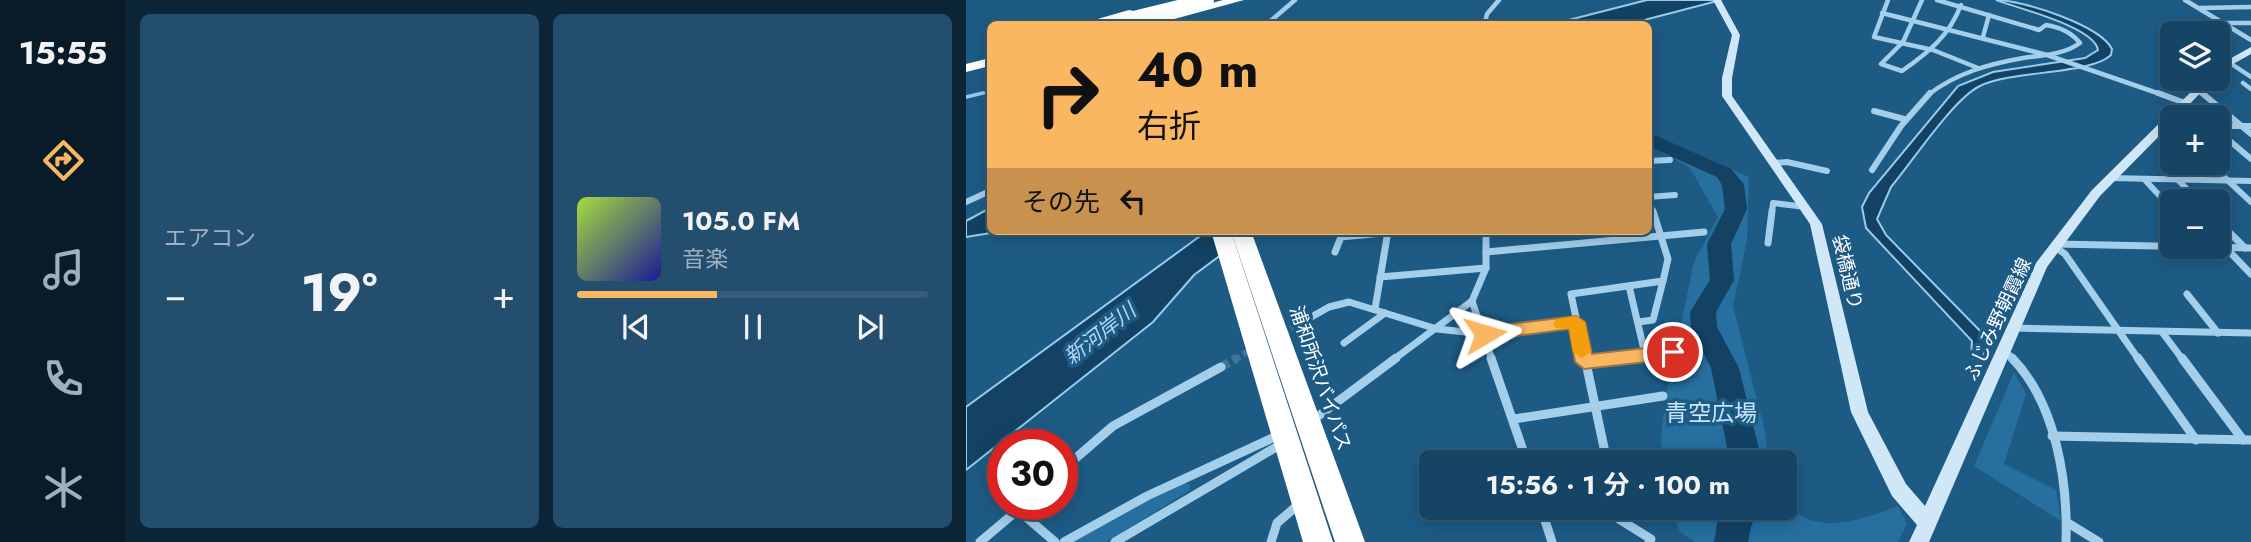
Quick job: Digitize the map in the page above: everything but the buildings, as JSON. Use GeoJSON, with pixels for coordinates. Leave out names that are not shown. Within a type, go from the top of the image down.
{"type":"FeatureCollection","features":[{"type":"Feature","properties":{"kind":"highway"},"geometry":{"type":"LineString","coordinates":[[1150,21],[1207,0]]}},
{"type":"Feature","properties":{"kind":"highway"},"geometry":{"type":"LineString","coordinates":[[1137,21],[1222,0]]}},
{"type":"Feature","properties":{"kind":"highway"},"geometry":{"type":"LineString","coordinates":[[1106,21],[1238,0]]}},
{"type":"Feature","properties":{"kind":"highway"},"geometry":{"type":"LineString","coordinates":[[1124,21],[1183,9]]}},
{"type":"Feature","properties":{"kind":"highway"},"geometry":{"type":"LineString","coordinates":[[966,54],[987,49]]}},
{"type":"Feature","properties":{"kind":"highway"},"geometry":{"type":"LineString","coordinates":[[966,64],[987,59]]}},
{"type":"Feature","properties":{"kind":"highway","name":"浦和所沢バイパス"},"geometry":{"type":"LineString","coordinates":[[1222,235],[1241,296],[1291,433],[1350,542]]}},
{"type":"Feature","properties":{"kind":"highway","name":"浦和所沢バイパス"},"geometry":{"type":"LineString","coordinates":[[1242,235],[1259,280],[1305,499],[1318,542]]}},
{"type":"Feature","properties":{"kind":"main road","name":"袋橋通り"},"geometry":{"type":"LineString","coordinates":[[1721,6],[1737,34],[1727,78],[1727,96],[1806,207],[1821,238],[1860,412],[1899,490],[1927,523]]}},
{"type":"Feature","properties":{"kind":"main road"},"geometry":{"type":"LineString","coordinates":[[2230,60],[2251,50]]}},
{"type":"Feature","properties":{"kind":"main road","name":"ふじみ野朝霞線"},"geometry":{"type":"LineString","coordinates":[[2185,103],[2197,91]]}},
{"type":"Feature","properties":{"kind":"main road","name":"ふじみ野朝霞線"},"geometry":{"type":"LineString","coordinates":[[1919,542],[2034,278],[2055,245],[2110,177],[2160,133]]}},
{"type":"Feature","properties":{"kind":"street"},"geometry":{"type":"LineString","coordinates":[[1270,21],[1295,0]]}},
{"type":"Feature","properties":{"kind":"street"},"geometry":{"type":"LineString","coordinates":[[1485,21],[1487,14],[1499,0]]}},
{"type":"Feature","properties":{"kind":"street"},"geometry":{"type":"LineString","coordinates":[[1888,0],[1874,37],[1933,50],[1978,68]]}},
{"type":"Feature","properties":{"kind":"street"},"geometry":{"type":"LineString","coordinates":[[1922,0],[1903,42],[1881,64],[1902,71],[1933,50],[1953,29],[1961,5]]}},
{"type":"Feature","properties":{"kind":"street"},"geometry":{"type":"LineString","coordinates":[[1872,170],[1904,119],[1938,86],[1955,75],[2068,51],[2080,43],[2068,31],[2048,24],[2039,30],[1937,0]]}},
{"type":"Feature","properties":{"kind":"street"},"geometry":{"type":"LineString","coordinates":[[2185,0],[2220,21]]}},
{"type":"Feature","properties":{"kind":"street"},"geometry":{"type":"LineString","coordinates":[[2197,8],[2251,6]]}},
{"type":"Feature","properties":{"kind":"street"},"geometry":{"type":"LineString","coordinates":[[1882,13],[2047,55],[2185,103]]}},
{"type":"Feature","properties":{"kind":"street"},"geometry":{"type":"LineString","coordinates":[[1983,37],[1989,15]]}},
{"type":"Feature","properties":{"kind":"street"},"geometry":{"type":"LineString","coordinates":[[2230,23],[2251,23]]}},
{"type":"Feature","properties":{"kind":"street"},"geometry":{"type":"LineString","coordinates":[[2230,27],[2251,40]]}},
{"type":"Feature","properties":{"kind":"street"},"geometry":{"type":"LineString","coordinates":[[2230,63],[2251,77]]}},
{"type":"Feature","properties":{"kind":"street"},"geometry":{"type":"LineString","coordinates":[[2251,83],[2243,83],[2251,89]]}},
{"type":"Feature","properties":{"kind":"street"},"geometry":{"type":"LineString","coordinates":[[2199,91],[2251,134]]}},
{"type":"Feature","properties":{"kind":"street"},"geometry":{"type":"LineString","coordinates":[[1874,111],[1904,119]]}},
{"type":"Feature","properties":{"kind":"street"},"geometry":{"type":"LineString","coordinates":[[2230,127],[2251,126]]}},
{"type":"Feature","properties":{"kind":"street"},"geometry":{"type":"LineString","coordinates":[[2230,140],[2251,159]]}},
{"type":"Feature","properties":{"kind":"street"},"geometry":{"type":"LineString","coordinates":[[1652,161],[1670,160]]}},
{"type":"Feature","properties":{"kind":"street"},"geometry":{"type":"LineString","coordinates":[[1774,163],[1787,162],[1826,171]]}},
{"type":"Feature","properties":{"kind":"street"},"geometry":{"type":"LineString","coordinates":[[2222,175],[2251,202]]}},
{"type":"Feature","properties":{"kind":"street"},"geometry":{"type":"LineString","coordinates":[[2110,177],[2251,181]]}},
{"type":"Feature","properties":{"kind":"street"},"geometry":{"type":"LineString","coordinates":[[2145,180],[2160,196]]}},
{"type":"Feature","properties":{"kind":"street"},"geometry":{"type":"LineString","coordinates":[[2179,181],[2187,189]]}},
{"type":"Feature","properties":{"kind":"street"},"geometry":{"type":"LineString","coordinates":[[966,202],[987,192]]}},
{"type":"Feature","properties":{"kind":"street"},"geometry":{"type":"LineString","coordinates":[[1652,197],[1675,195]]}},
{"type":"Feature","properties":{"kind":"street"},"geometry":{"type":"LineString","coordinates":[[1768,243],[1773,203],[1806,207]]}},
{"type":"Feature","properties":{"kind":"street"},"geometry":{"type":"LineString","coordinates":[[1638,322],[1654,320],[1668,259],[1652,210]]}},
{"type":"Feature","properties":{"kind":"street"},"geometry":{"type":"LineString","coordinates":[[1486,252],[1704,232]]}},
{"type":"Feature","properties":{"kind":"street"},"geometry":{"type":"LineString","coordinates":[[2230,232],[2248,248]]}},
{"type":"Feature","properties":{"kind":"street"},"geometry":{"type":"LineString","coordinates":[[1335,252],[1341,237],[1360,235]]}},
{"type":"Feature","properties":{"kind":"street"},"geometry":{"type":"LineString","coordinates":[[1375,309],[1387,235]]}},
{"type":"Feature","properties":{"kind":"street"},"geometry":{"type":"LineString","coordinates":[[1115,542],[1291,433],[1472,301],[1486,268],[1486,235]]}},
{"type":"Feature","properties":{"kind":"street"},"geometry":{"type":"LineString","coordinates":[[2055,245],[2160,246]]}},
{"type":"Feature","properties":{"kind":"street"},"geometry":{"type":"LineString","coordinates":[[2055,245],[2065,254],[2196,440]]}},
{"type":"Feature","properties":{"kind":"street"},"geometry":{"type":"LineString","coordinates":[[2230,248],[2248,248]]}},
{"type":"Feature","properties":{"kind":"street"},"geometry":{"type":"LineString","coordinates":[[2230,252],[2251,274]]}},
{"type":"Feature","properties":{"kind":"street"},"geometry":{"type":"LineString","coordinates":[[1380,277],[1486,268]]}},
{"type":"Feature","properties":{"kind":"street"},"geometry":{"type":"LineString","coordinates":[[1604,450],[1571,294],[1663,281]]}},
{"type":"Feature","properties":{"kind":"street"},"geometry":{"type":"LineString","coordinates":[[1629,286],[1645,354]]}},
{"type":"Feature","properties":{"kind":"street"},"geometry":{"type":"LineString","coordinates":[[2187,294],[2218,333]]}},
{"type":"Feature","properties":{"kind":"street"},"geometry":{"type":"LineString","coordinates":[[1472,301],[1523,450]]}},
{"type":"Feature","properties":{"kind":"street"},"geometry":{"type":"LineString","coordinates":[[1306,320],[1339,303],[1349,302],[1437,329],[1485,334],[1576,322]]}},
{"type":"Feature","properties":{"kind":"street"},"geometry":{"type":"LineString","coordinates":[[1344,342],[1385,313]]}},
{"type":"Feature","properties":{"kind":"street"},"geometry":{"type":"LineString","coordinates":[[2011,328],[2030,331],[2251,333]]}},
{"type":"Feature","properties":{"kind":"street"},"geometry":{"type":"LineString","coordinates":[[2162,332],[2247,440]]}},
{"type":"Feature","properties":{"kind":"street"},"geometry":{"type":"LineString","coordinates":[[2003,349],[2019,362],[2052,436],[2061,469],[2068,523],[2066,542]]}},
{"type":"Feature","properties":{"kind":"street"},"geometry":{"type":"LineString","coordinates":[[1584,362],[1673,352]]}},
{"type":"Feature","properties":{"kind":"street"},"geometry":{"type":"LineString","coordinates":[[1078,456],[1113,426],[1221,367]]}},
{"type":"Feature","properties":{"kind":"street"},"geometry":{"type":"LineString","coordinates":[[1514,419],[1663,396]]}},
{"type":"Feature","properties":{"kind":"street"},"geometry":{"type":"LineString","coordinates":[[1064,542],[1147,496],[1291,433]]}},
{"type":"Feature","properties":{"kind":"street"},"geometry":{"type":"LineString","coordinates":[[2052,436],[2247,440]]}},
{"type":"Feature","properties":{"kind":"street"},"geometry":{"type":"LineString","coordinates":[[1271,542],[1278,523],[1305,499]]}},
{"type":"Feature","properties":{"kind":"street"},"geometry":{"type":"LineString","coordinates":[[980,542],[1006,520]]}},
{"type":"Feature","properties":{"kind":"street"},"geometry":{"type":"LineString","coordinates":[[1034,520],[1055,542]]}},
{"type":"Feature","properties":{"kind":"street"},"geometry":{"type":"LineString","coordinates":[[1545,520],[1552,542]]}},
{"type":"Feature","properties":{"kind":"street"},"geometry":{"type":"LineString","coordinates":[[1620,520],[1651,539],[1649,542]]}},
{"type":"Feature","properties":{"kind":"street"},"geometry":{"type":"LineString","coordinates":[[2068,523],[2099,542]]}},
{"type":"Feature","properties":{"kind":"green space","name":"青空広場"},"geometry":{"type":"Polygon","coordinates":[[[1652,134],[1749,177],[1747,240],[1733,306],[1767,450],[1662,450],[1665,399],[1694,262],[1718,217],[1690,168],[1652,148],[1652,134]]]}},
{"type":"Feature","properties":{"kind":"green space"},"geometry":{"type":"Polygon","coordinates":[[[2014,372],[2026,394],[2004,464],[2056,490],[2061,521],[1974,466],[2014,372]]]}},
{"type":"Feature","properties":{"kind":"green space"},"geometry":{"type":"Polygon","coordinates":[[[1182,482],[1191,485],[1189,491],[1106,542],[1070,542],[1182,482]]]}},
{"type":"Feature","properties":{"kind":"green space"},"geometry":{"type":"Polygon","coordinates":[[[1898,506],[1907,524],[1898,542],[1695,542],[1680,532],[1676,520],[1797,520],[1797,513],[1823,523],[1838,523],[1853,521],[1898,506]]]}},
{"type":"Feature","properties":{"kind":"water"},"geometry":{"type":"Polygon","coordinates":[[[1647,0],[1721,0],[1640,21],[1565,21],[1647,0]]]}},
{"type":"Feature","properties":{"kind":"water"},"geometry":{"type":"Polygon","coordinates":[[[1996,0],[2041,9],[2077,23],[2105,40],[2112,49],[2111,55],[2086,66],[2011,77],[1980,86],[1970,93],[1946,117],[1891,187],[1877,219],[1886,235],[1990,341],[1980,361],[1971,357],[1972,341],[1866,228],[1862,207],[1869,193],[1958,86],[1993,72],[2085,58],[2098,50],[2094,42],[2070,26],[1996,0]]]}},
{"type":"Feature","properties":{"kind":"water"},"geometry":{"type":"Polygon","coordinates":[[[987,210],[987,234],[966,237],[966,221],[987,210]]]}},
{"type":"Feature","properties":{"kind":"water","name":"新河岸川"},"geometry":{"type":"Polygon","coordinates":[[[1202,235],[1248,235],[1194,275],[1153,322],[1018,429],[987,429],[987,453],[966,470],[966,407],[1202,235]]]}},
{"type":"Feature","properties":{"kind":"waterway"},"geometry":{"type":"LineString","coordinates":[[976,95],[983,93]]}},
{"type":"Feature","properties":{"kind":"waterway"},"geometry":{"type":"LineString","coordinates":[[976,95],[987,93]]}},
{"type":"Feature","properties":{"kind":"waterway"},"geometry":{"type":"LineString","coordinates":[[966,97],[976,95]]}},
{"type":"Feature","properties":{"kind":"waterway"},"geometry":{"type":"LineString","coordinates":[[1652,140],[1724,173],[1733,184],[1736,209],[1719,244],[1722,280],[1703,312],[1704,327],[1725,368],[1744,450]]}},
{"type":"Feature","properties":{"kind":"waterway"},"geometry":{"type":"LineString","coordinates":[[1731,542],[1736,520]]}},
{"type":"Feature","properties":{"kind":"tunnel"},"geometry":{"type":"LineString","coordinates":[[1282,334],[1306,320]]}},
{"type":"Feature","properties":{"kind":"tunnel"},"geometry":{"type":"LineString","coordinates":[[1234,360],[1253,349]]}},
{"type":"Feature","properties":{"kind":"tunnel"},"geometry":{"type":"LineString","coordinates":[[1221,367],[1237,358]]}},
{"type":"Feature","properties":{"kind":"slow traffic"},"geometry":{"type":"LineString","coordinates":[[1562,324],[1576,322],[1582,352]]}},
{"type":"Feature","properties":{"kind":"route"},"geometry":{"type":"LineString","coordinates":[[1485,334],[1576,322],[1584,362],[1673,352]]}}]}
